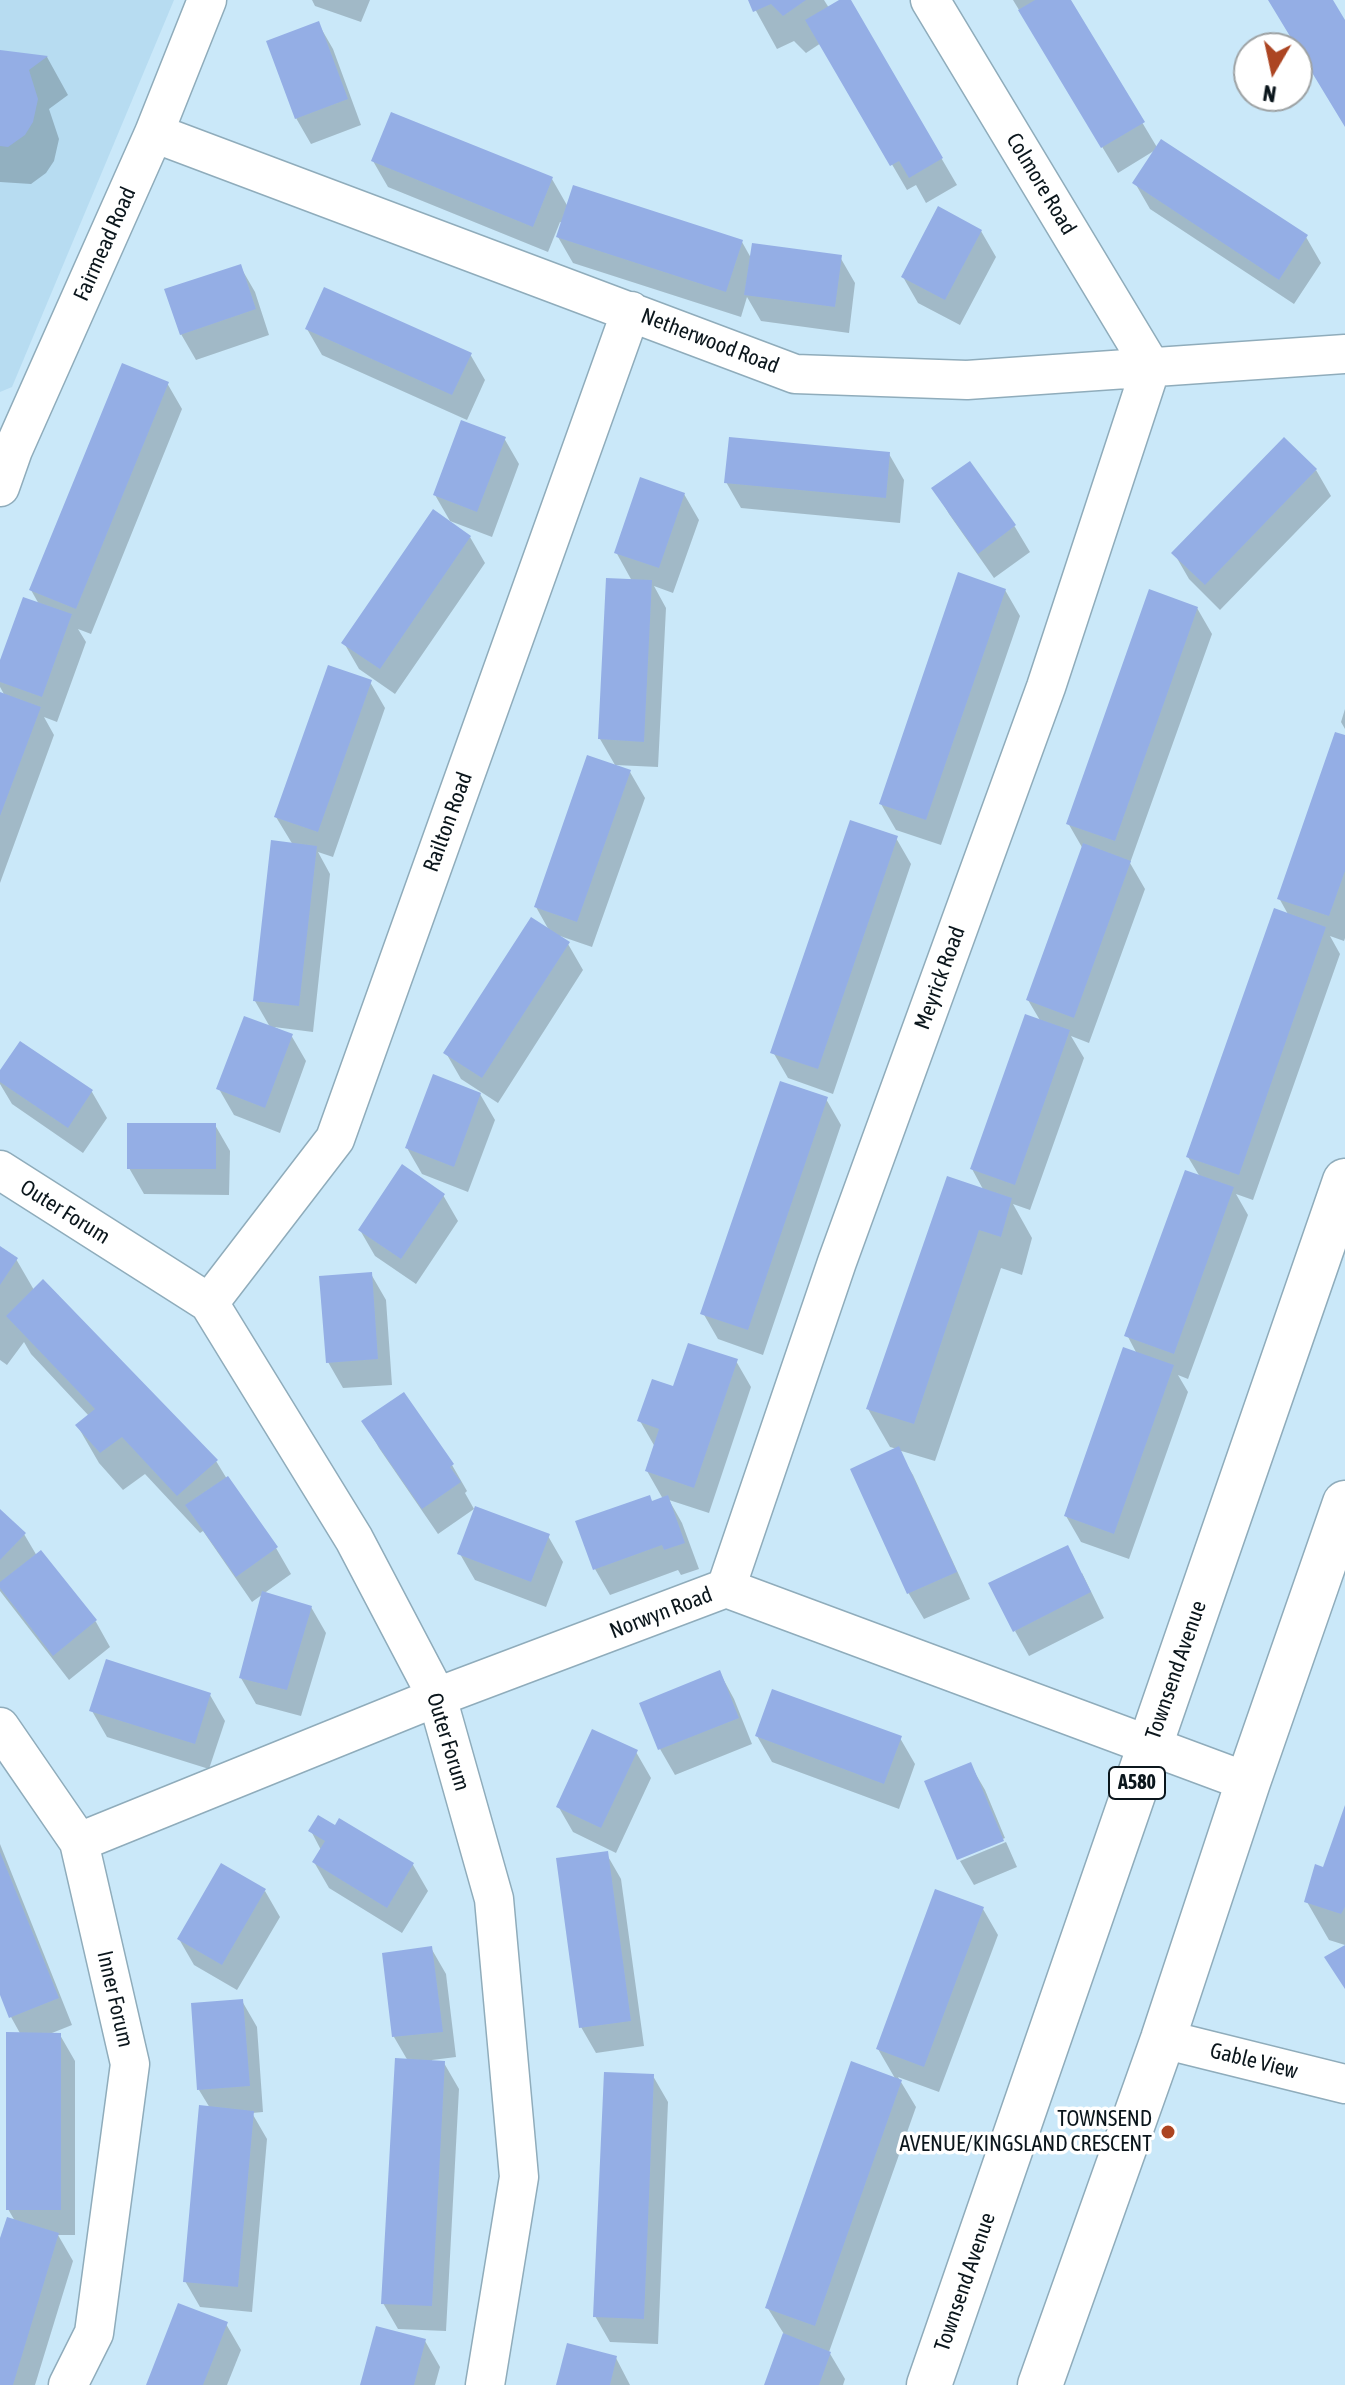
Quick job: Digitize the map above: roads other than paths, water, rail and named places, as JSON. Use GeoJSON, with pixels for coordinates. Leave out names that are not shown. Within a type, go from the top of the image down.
{"type":"FeatureCollection","features":[{"type":"Feature","properties":{"kind":"main road","name":"Townsend Avenue"},"geometry":{"type":"LineString","coordinates":[[929,2385],[1345,1181]]}},
{"type":"Feature","properties":{"kind":"main road"},"geometry":{"type":"LineString","coordinates":[[1040,2385],[1163,2039],[1345,1503]]}},
{"type":"Feature","properties":{"kind":"street","name":"Fairmead Road"},"geometry":{"type":"LineString","coordinates":[[0,487],[7,447],[154,133],[207,0]]}},
{"type":"Feature","properties":{"kind":"street","name":"Colmore Road"},"geometry":{"type":"LineString","coordinates":[[930,0],[1151,367]]}},
{"type":"Feature","properties":{"kind":"street","name":"Netherwood Road"},"geometry":{"type":"LineString","coordinates":[[154,133],[795,374],[967,380],[1345,354]]}},
{"type":"Feature","properties":{"kind":"street","name":"Railton Road"},"geometry":{"type":"LineString","coordinates":[[209,1303],[335,1139],[631,311]]}},
{"type":"Feature","properties":{"kind":"street","name":"Meyrick Road"},"geometry":{"type":"LineString","coordinates":[[726,1588],[837,1262],[1046,687],[1151,367]]}},
{"type":"Feature","properties":{"kind":"street","name":"Outer Forum"},"geometry":{"type":"LineString","coordinates":[[0,1170],[209,1303],[354,1539],[437,1697],[494,1899],[519,2177],[485,2385]]}},
{"type":"Feature","properties":{"kind":"street","name":"Norwyn Road"},"geometry":{"type":"LineString","coordinates":[[79,1842],[437,1697],[726,1588],[1248,1782]]}},
{"type":"Feature","properties":{"kind":"street","name":"Inner Forum"},"geometry":{"type":"LineString","coordinates":[[0,1727],[79,1842],[130,2064],[94,2333],[68,2385]]}},
{"type":"Feature","properties":{"kind":"street","name":"Gable View"},"geometry":{"type":"LineString","coordinates":[[1163,2039],[1345,2084]]}},
{"type":"Feature","properties":{"kind":"place","name":"TOWNSEND AVENUE/KINGSLAND CRESCENT"},"geometry":{"type":"Point","coordinates":[1168,2132]}}]}
